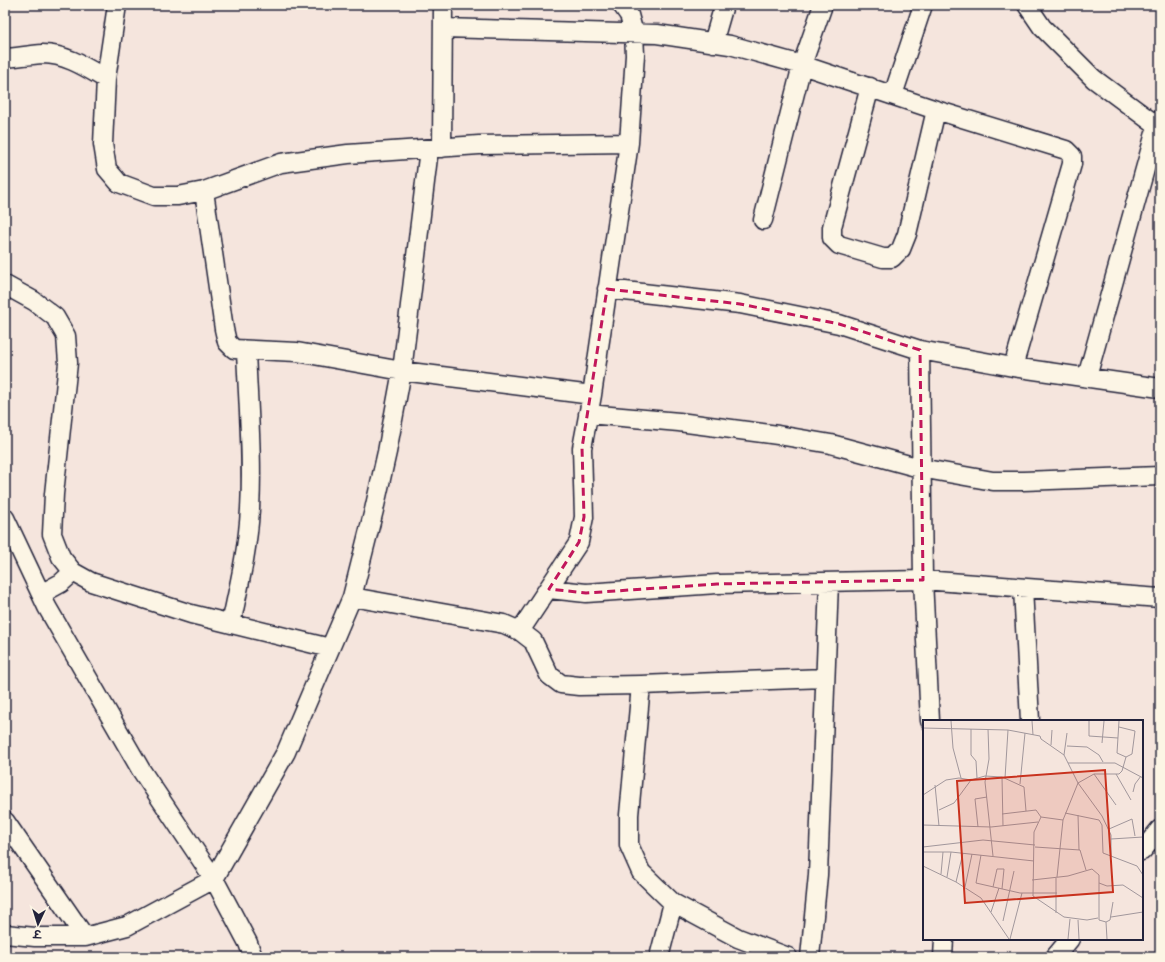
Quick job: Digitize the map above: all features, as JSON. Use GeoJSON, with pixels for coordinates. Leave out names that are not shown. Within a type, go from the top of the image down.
{"type":"FeatureCollection","features":[{"type":"Feature","properties":{"kind":"street"},"geometry":{"type":"LineString","coordinates":[[117,5],[106,79],[103,144],[107,169],[119,183],[154,196],[178,196],[204,191],[281,163],[348,154],[479,145],[629,143]]}},
{"type":"Feature","properties":{"kind":"street"},"geometry":{"type":"LineString","coordinates":[[5,934],[35,937],[85,937],[127,926],[214,879],[286,752],[352,597],[387,452],[402,371],[436,148],[443,5]]}},
{"type":"Feature","properties":{"kind":"street"},"geometry":{"type":"LineString","coordinates":[[520,631],[579,542],[584,517],[582,448],[592,395],[629,143],[635,55],[634,34],[629,15],[622,5]]}},
{"type":"Feature","properties":{"kind":"street"},"geometry":{"type":"LineString","coordinates":[[713,43],[724,5]]}},
{"type":"Feature","properties":{"kind":"street"},"geometry":{"type":"LineString","coordinates":[[763,220],[802,66],[823,5]]}},
{"type":"Feature","properties":{"kind":"street"},"geometry":{"type":"LineString","coordinates":[[893,95],[923,5]]}},
{"type":"Feature","properties":{"kind":"street"},"geometry":{"type":"LineString","coordinates":[[1027,5],[1042,27],[1094,79],[1158,127],[1087,377]]}},
{"type":"Feature","properties":{"kind":"street"},"geometry":{"type":"LineString","coordinates":[[443,28],[657,34],[730,46],[802,66],[936,110],[1066,150],[1072,156],[1072,164],[1014,367]]}},
{"type":"Feature","properties":{"kind":"street"},"geometry":{"type":"LineString","coordinates":[[5,58],[44,54],[63,58],[82,65],[106,79]]}},
{"type":"Feature","properties":{"kind":"street"},"geometry":{"type":"LineString","coordinates":[[870,88],[832,227],[832,238],[839,244],[883,258],[892,258],[901,249],[936,110]]}},
{"type":"Feature","properties":{"kind":"street"},"geometry":{"type":"LineString","coordinates":[[204,191],[227,342],[234,349],[246,351],[297,352],[402,371],[592,395]]}},
{"type":"Feature","properties":{"kind":"street"},"geometry":{"type":"LineString","coordinates":[[5,285],[34,301],[55,317],[66,336],[68,363],[54,494],[52,534],[61,557],[56,585],[141,770],[214,879],[248,943],[253,957]]}},
{"type":"Feature","properties":{"kind":"street"},"geometry":{"type":"LineString","coordinates":[[607,289],[740,304],[839,324],[920,350],[1014,367],[1160,386]]}},
{"type":"Feature","properties":{"kind":"street"},"geometry":{"type":"LineString","coordinates":[[920,350],[920,468],[923,580],[930,720]]}},
{"type":"Feature","properties":{"kind":"street"},"geometry":{"type":"LineString","coordinates":[[231,624],[244,556],[250,510],[251,457],[246,351]]}},
{"type":"Feature","properties":{"kind":"street"},"geometry":{"type":"LineString","coordinates":[[588,414],[679,422],[778,435],[831,444],[920,468],[993,481],[1023,482],[1160,476]]}},
{"type":"Feature","properties":{"kind":"street"},"geometry":{"type":"LineString","coordinates":[[6,521],[30,571],[56,585],[92,582],[191,614],[330,648]]}},
{"type":"Feature","properties":{"kind":"street"},"geometry":{"type":"LineString","coordinates":[[549,589],[586,593],[717,584],[923,580],[1160,598]]}},
{"type":"Feature","properties":{"kind":"street"},"geometry":{"type":"LineString","coordinates":[[810,957],[818,875],[829,582]]}},
{"type":"Feature","properties":{"kind":"street"},"geometry":{"type":"LineString","coordinates":[[1023,588],[1030,720]]}},
{"type":"Feature","properties":{"kind":"street"},"geometry":{"type":"LineString","coordinates":[[352,597],[504,624],[520,631],[533,641],[549,675],[561,684],[578,686],[641,685],[825,678]]}},
{"type":"Feature","properties":{"kind":"street"},"geometry":{"type":"LineString","coordinates":[[641,685],[629,815],[630,845],[641,872],[673,903],[738,938],[786,957]]}},
{"type":"Feature","properties":{"kind":"street"},"geometry":{"type":"LineString","coordinates":[[5,821],[85,937]]}},
{"type":"Feature","properties":{"kind":"street"},"geometry":{"type":"LineString","coordinates":[[1143,850],[1160,829]]}},
{"type":"Feature","properties":{"kind":"street"},"geometry":{"type":"LineString","coordinates":[[659,957],[673,903]]}},
{"type":"Feature","properties":{"kind":"street"},"geometry":{"type":"LineString","coordinates":[[943,957],[944,940]]}},
{"type":"Feature","properties":{"kind":"street"},"geometry":{"type":"LineString","coordinates":[[1055,957],[1069,940]]}},
{"type":"Feature","properties":{"kind":"highlighted area"},"geometry":{"type":"Polygon","coordinates":[[[607,289],[740,304],[839,324],[920,350],[923,580],[717,584],[586,593],[549,589],[579,542],[584,517],[582,448],[607,289]]]}}]}
